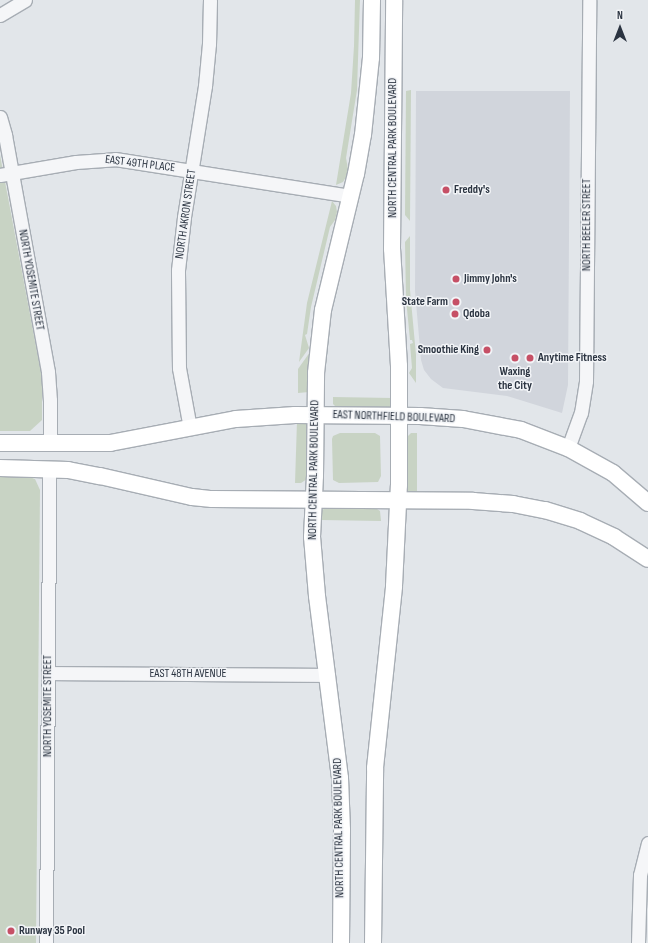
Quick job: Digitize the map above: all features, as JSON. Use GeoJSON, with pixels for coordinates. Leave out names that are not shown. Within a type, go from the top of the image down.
{"type":"FeatureCollection","features":[{"type":"Feature","properties":{"kind":"main road","name":"NORTH CENTRAL PARK BOULEVARD"},"geometry":{"type":"LineString","coordinates":[[341,943],[341,795],[337,743],[314,562],[312,522],[316,359],[321,325],[360,152],[368,96],[372,0]]}},
{"type":"Feature","properties":{"kind":"main road","name":"NORTH CENTRAL PARK BOULEVARD"},"geometry":{"type":"LineString","coordinates":[[373,943],[375,768],[394,586],[398,501],[399,366],[392,249],[394,0]]}},
{"type":"Feature","properties":{"kind":"main road","name":"EAST NORTHFIELD BOULEVARD"},"geometry":{"type":"LineString","coordinates":[[0,443],[110,443],[243,418],[315,415],[399,415],[456,418],[500,424],[540,436],[568,448],[613,473],[648,503]]}},
{"type":"Feature","properties":{"kind":"main road"},"geometry":{"type":"LineString","coordinates":[[0,468],[49,469],[100,476],[197,498],[235,501],[313,500],[494,502],[545,510],[573,518],[624,543],[648,559]]}},
{"type":"Feature","properties":{"kind":"street"},"geometry":{"type":"LineString","coordinates":[[0,15],[25,0]]}},
{"type":"Feature","properties":{"kind":"street","name":"NORTH AKRON STREET"},"geometry":{"type":"LineString","coordinates":[[190,428],[179,368],[178,278],[184,217],[205,86],[209,44],[210,0]]}},
{"type":"Feature","properties":{"kind":"street","name":"NORTH BEELER STREET"},"geometry":{"type":"LineString","coordinates":[[568,448],[581,413],[586,381],[589,0]]}},
{"type":"Feature","properties":{"kind":"street","name":"NORTH YOSEMITE STREET"},"geometry":{"type":"LineString","coordinates":[[0,117],[5,135],[6,174],[48,372],[50,400],[50,443]]}},
{"type":"Feature","properties":{"kind":"street","name":"EAST 49TH PLACE"},"geometry":{"type":"LineString","coordinates":[[6,174],[101,159],[134,161],[350,196]]}},
{"type":"Feature","properties":{"kind":"street","name":"NORTH YOSEMITE STREET"},"geometry":{"type":"LineString","coordinates":[[46,943],[49,469]]}},
{"type":"Feature","properties":{"kind":"street","name":"EAST 48TH AVENUE"},"geometry":{"type":"LineString","coordinates":[[48,673],[328,675]]}},
{"type":"Feature","properties":{"kind":"street"},"geometry":{"type":"LineString","coordinates":[[638,943],[640,876],[648,843]]}},
{"type":"Feature","properties":{"kind":"shaded area"},"geometry":{"type":"Polygon","coordinates":[[[416,91],[570,91],[568,385],[562,413],[507,396],[443,388],[431,379],[424,370],[421,360],[415,291],[416,91]]]}},
{"type":"Feature","properties":{"kind":"green space"},"geometry":{"type":"Polygon","coordinates":[[[355,0],[360,0],[357,90],[346,158],[348,169],[343,182],[336,185],[351,93],[355,0]]]}},
{"type":"Feature","properties":{"kind":"green space"},"geometry":{"type":"Polygon","coordinates":[[[411,90],[410,221],[405,215],[406,91],[411,90]]]}},
{"type":"Feature","properties":{"kind":"green space"},"geometry":{"type":"Polygon","coordinates":[[[0,155],[42,378],[42,420],[30,431],[0,431],[0,155]]]}},
{"type":"Feature","properties":{"kind":"green space"},"geometry":{"type":"Polygon","coordinates":[[[332,201],[336,206],[337,212],[335,220],[330,227],[311,307],[307,334],[305,335],[309,348],[299,362],[307,303],[332,201]]]}},
{"type":"Feature","properties":{"kind":"green space"},"geometry":{"type":"Polygon","coordinates":[[[410,236],[410,290],[416,355],[416,383],[409,373],[412,368],[410,344],[413,343],[412,340],[410,340],[406,299],[405,242],[410,236]]]}},
{"type":"Feature","properties":{"kind":"green space"},"geometry":{"type":"Polygon","coordinates":[[[310,352],[309,392],[298,393],[298,369],[310,352]]]}},
{"type":"Feature","properties":{"kind":"green space"},"geometry":{"type":"Polygon","coordinates":[[[333,397],[393,398],[391,408],[337,408],[333,404],[333,397]]]}},
{"type":"Feature","properties":{"kind":"green space"},"geometry":{"type":"Polygon","coordinates":[[[297,421],[305,422],[308,425],[307,479],[301,483],[295,483],[297,421]]]}},
{"type":"Feature","properties":{"kind":"green space"},"geometry":{"type":"Polygon","coordinates":[[[340,433],[375,433],[380,436],[381,476],[378,482],[339,483],[333,480],[332,439],[333,436],[340,433]]]}},
{"type":"Feature","properties":{"kind":"green space"},"geometry":{"type":"Polygon","coordinates":[[[411,433],[417,433],[417,494],[409,493],[406,489],[407,437],[411,433]]]}},
{"type":"Feature","properties":{"kind":"green space"},"geometry":{"type":"Polygon","coordinates":[[[0,475],[24,475],[35,479],[40,490],[36,943],[0,943],[0,475]]]}},
{"type":"Feature","properties":{"kind":"green space"},"geometry":{"type":"Polygon","coordinates":[[[328,507],[374,507],[380,511],[381,521],[321,520],[322,510],[328,507]]]}},
{"type":"Feature","properties":{"kind":"place","name":"Freddy's"},"geometry":{"type":"Point","coordinates":[446,190]}},
{"type":"Feature","properties":{"kind":"place","name":"Jimmy John's"},"geometry":{"type":"Point","coordinates":[456,279]}},
{"type":"Feature","properties":{"kind":"place","name":"State Farm"},"geometry":{"type":"Point","coordinates":[456,302]}},
{"type":"Feature","properties":{"kind":"place","name":"Qdoba"},"geometry":{"type":"Point","coordinates":[455,314]}},
{"type":"Feature","properties":{"kind":"place","name":"Smoothie King"},"geometry":{"type":"Point","coordinates":[487,350]}},
{"type":"Feature","properties":{"kind":"place","name":"Waxing the City"},"geometry":{"type":"Point","coordinates":[515,358]}},
{"type":"Feature","properties":{"kind":"place","name":"Anytime Fitness"},"geometry":{"type":"Point","coordinates":[530,358]}},
{"type":"Feature","properties":{"kind":"place","name":"Runway 35 Pool"},"geometry":{"type":"Point","coordinates":[11,931]}}]}
